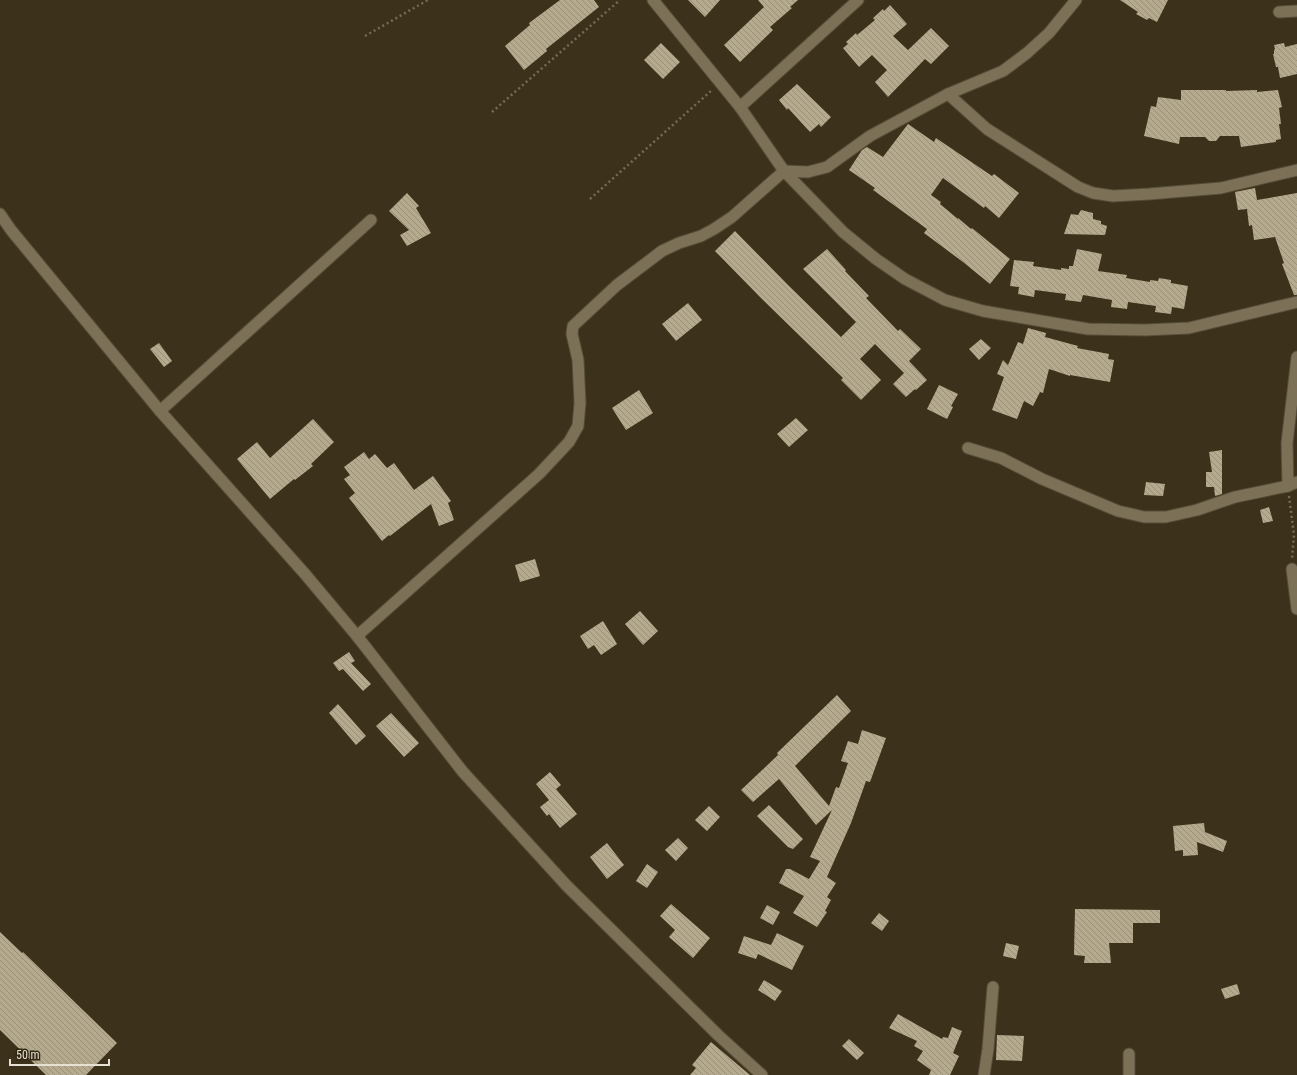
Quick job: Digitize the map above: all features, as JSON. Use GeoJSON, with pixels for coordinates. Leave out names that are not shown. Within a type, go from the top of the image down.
{"type":"FeatureCollection","features":[{"type":"Feature","properties":{"kind":"street"},"geometry":{"type":"LineString","coordinates":[[654,0],[740,107],[784,171],[843,232],[876,259],[905,279],[945,300],[983,311],[1088,329],[1144,330],[1189,328],[1297,302]]}},
{"type":"Feature","properties":{"kind":"street"},"geometry":{"type":"LineString","coordinates":[[740,107],[858,0]]}},
{"type":"Feature","properties":{"kind":"street"},"geometry":{"type":"LineString","coordinates":[[357,636],[539,474],[569,442],[578,426],[580,403],[578,360],[572,334],[574,326],[579,319],[617,285],[662,251],[679,243],[702,236],[732,217],[784,171],[808,172],[827,166],[870,136],[948,94],[1003,71],[1027,53],[1049,33],[1076,0]]}},
{"type":"Feature","properties":{"kind":"street"},"geometry":{"type":"LineString","coordinates":[[1279,12],[1297,11]]}},
{"type":"Feature","properties":{"kind":"street"},"geometry":{"type":"LineString","coordinates":[[948,94],[987,129],[1078,187],[1093,193],[1113,196],[1221,188],[1297,170]]}},
{"type":"Feature","properties":{"kind":"street"},"geometry":{"type":"LineString","coordinates":[[0,214],[11,230],[160,411],[306,574],[357,636],[463,772],[567,886],[718,1035],[762,1075]]}},
{"type":"Feature","properties":{"kind":"street"},"geometry":{"type":"LineString","coordinates":[[160,411],[371,220]]}},
{"type":"Feature","properties":{"kind":"street"},"geometry":{"type":"LineString","coordinates":[[968,448],[1001,458],[1042,479],[1118,511],[1144,517],[1166,517],[1189,512],[1235,497],[1292,484],[1287,443],[1297,357]]}},
{"type":"Feature","properties":{"kind":"street"},"geometry":{"type":"LineString","coordinates":[[1292,569],[1297,609]]}},
{"type":"Feature","properties":{"kind":"street"},"geometry":{"type":"LineString","coordinates":[[984,1075],[988,1049],[993,987]]}},
{"type":"Feature","properties":{"kind":"street"},"geometry":{"type":"LineString","coordinates":[[1129,1054],[1130,1075]]}},
{"type":"Feature","properties":{"kind":"path"},"geometry":{"type":"LineString","coordinates":[[365,36],[428,0]]}},
{"type":"Feature","properties":{"kind":"path"},"geometry":{"type":"LineString","coordinates":[[492,112],[620,0]]}},
{"type":"Feature","properties":{"kind":"path"},"geometry":{"type":"LineString","coordinates":[[590,199],[720,83]]}},
{"type":"Feature","properties":{"kind":"path"},"geometry":{"type":"LineString","coordinates":[[1292,484],[1294,535],[1292,569]]}},
{"type":"Feature","properties":{"kind":"building"},"geometry":{"type":"Polygon","coordinates":[[[560,0],[594,0],[599,7],[546,49],[547,51],[524,70],[505,46],[530,25],[529,23],[560,0]]]}},
{"type":"Feature","properties":{"kind":"building"},"geometry":{"type":"Polygon","coordinates":[[[688,0],[720,0],[705,17],[688,0]]]}},
{"type":"Feature","properties":{"kind":"building"},"geometry":{"type":"Polygon","coordinates":[[[758,0],[798,0],[790,7],[792,8],[770,27],[773,30],[740,62],[724,45],[764,7],[758,0]]]}},
{"type":"Feature","properties":{"kind":"building"},"geometry":{"type":"Polygon","coordinates":[[[1120,0],[1168,0],[1157,22],[1149,18],[1147,20],[1136,14],[1138,12],[1120,0]]]}},
{"type":"Feature","properties":{"kind":"building"},"geometry":{"type":"Polygon","coordinates":[[[890,5],[907,24],[893,36],[908,50],[931,28],[949,46],[931,64],[925,59],[888,97],[875,82],[887,70],[872,55],[859,67],[843,48],[848,44],[846,42],[875,20],[873,18],[890,5]]]}},
{"type":"Feature","properties":{"kind":"building"},"geometry":{"type":"Polygon","coordinates":[[[661,43],[680,62],[663,79],[644,60],[661,43]]]}},
{"type":"Feature","properties":{"kind":"building"},"geometry":{"type":"Polygon","coordinates":[[[1284,43],[1285,47],[1297,44],[1297,74],[1280,78],[1273,54],[1275,49],[1274,45],[1284,43]]]}},
{"type":"Feature","properties":{"kind":"building"},"geometry":{"type":"Polygon","coordinates":[[[797,84],[831,117],[821,127],[819,124],[810,132],[788,108],[787,110],[779,100],[797,84]]]}},
{"type":"Feature","properties":{"kind":"building"},"geometry":{"type":"Polygon","coordinates":[[[1181,90],[1257,90],[1257,92],[1278,90],[1282,107],[1279,108],[1281,139],[1276,140],[1276,142],[1241,147],[1239,136],[1220,136],[1216,141],[1209,141],[1205,137],[1180,137],[1179,144],[1144,136],[1151,106],[1156,107],[1158,97],[1181,100],[1181,90]]]}},
{"type":"Feature","properties":{"kind":"building"},"geometry":{"type":"Polygon","coordinates":[[[908,124],[934,142],[936,138],[992,176],[994,174],[1019,193],[999,218],[985,206],[984,208],[943,178],[931,195],[941,202],[940,204],[958,219],[971,229],[972,228],[1010,259],[990,284],[924,233],[927,229],[873,190],[875,188],[849,170],[862,150],[867,147],[883,157],[908,124]]]}},
{"type":"Feature","properties":{"kind":"building"},"geometry":{"type":"Polygon","coordinates":[[[1255,188],[1257,200],[1297,193],[1297,295],[1294,295],[1282,264],[1284,263],[1275,237],[1254,240],[1252,225],[1249,226],[1247,209],[1238,210],[1235,192],[1255,188]]]}},
{"type":"Feature","properties":{"kind":"building"},"geometry":{"type":"Polygon","coordinates":[[[407,193],[419,206],[416,208],[431,233],[407,246],[400,235],[409,230],[389,211],[407,193]]]}},
{"type":"Feature","properties":{"kind":"building"},"geometry":{"type":"Polygon","coordinates":[[[1081,210],[1093,213],[1093,219],[1101,221],[1101,224],[1107,226],[1105,235],[1064,234],[1071,214],[1078,215],[1081,210]]]}},
{"type":"Feature","properties":{"kind":"building"},"geometry":{"type":"Polygon","coordinates":[[[735,231],[841,337],[856,322],[803,269],[827,249],[846,270],[845,271],[869,296],[866,298],[898,331],[900,329],[921,349],[909,361],[927,380],[906,397],[893,384],[904,373],[875,344],[860,359],[881,380],[861,400],[841,380],[843,378],[715,251],[735,231]]]}},
{"type":"Feature","properties":{"kind":"building"},"geometry":{"type":"Polygon","coordinates":[[[1077,249],[1102,254],[1098,271],[1127,275],[1126,278],[1150,282],[1150,280],[1158,281],[1159,278],[1171,280],[1171,283],[1188,286],[1184,309],[1172,307],[1171,314],[1155,312],[1156,306],[1128,302],[1127,309],[1111,307],[1112,300],[1083,295],[1081,302],[1065,300],[1066,294],[1035,290],[1034,297],[1018,294],[1019,287],[1010,286],[1014,260],[1034,262],[1033,266],[1061,270],[1061,268],[1069,269],[1069,266],[1073,266],[1077,249]]]}},
{"type":"Feature","properties":{"kind":"building"},"geometry":{"type":"Polygon","coordinates":[[[688,303],[702,320],[676,341],[662,324],[688,303]]]}},
{"type":"Feature","properties":{"kind":"building"},"geometry":{"type":"Polygon","coordinates":[[[1028,328],[1046,333],[1045,337],[1078,346],[1077,348],[1109,354],[1108,359],[1114,360],[1110,382],[1070,376],[1049,369],[1043,393],[1040,392],[1033,406],[1024,401],[1017,419],[992,410],[1004,377],[997,374],[1003,360],[1008,365],[1018,342],[1023,344],[1028,328]]]}},
{"type":"Feature","properties":{"kind":"building"},"geometry":{"type":"Polygon","coordinates":[[[981,339],[991,348],[979,360],[969,349],[981,339]]]}},
{"type":"Feature","properties":{"kind":"building"},"geometry":{"type":"Polygon","coordinates":[[[159,343],[172,361],[164,367],[150,349],[159,343]]]}},
{"type":"Feature","properties":{"kind":"building"},"geometry":{"type":"Polygon","coordinates":[[[939,385],[958,394],[951,406],[953,407],[947,419],[927,409],[939,385]]]}},
{"type":"Feature","properties":{"kind":"building"},"geometry":{"type":"Polygon","coordinates":[[[639,390],[653,413],[626,430],[612,408],[639,390]]]}},
{"type":"Feature","properties":{"kind":"building"},"geometry":{"type":"Polygon","coordinates":[[[796,418],[808,430],[789,447],[777,434],[796,418]]]}},
{"type":"Feature","properties":{"kind":"building"},"geometry":{"type":"Polygon","coordinates":[[[313,419],[334,442],[311,464],[313,466],[295,480],[294,479],[270,499],[237,459],[257,442],[270,458],[313,419]]]}},
{"type":"Feature","properties":{"kind":"building"},"geometry":{"type":"Polygon","coordinates":[[[1222,450],[1222,494],[1215,496],[1214,487],[1206,487],[1206,472],[1212,472],[1209,452],[1222,450]]]}},
{"type":"Feature","properties":{"kind":"building"},"geometry":{"type":"Polygon","coordinates":[[[364,452],[369,459],[375,454],[387,468],[394,463],[414,490],[433,476],[451,501],[448,503],[454,520],[439,526],[431,504],[382,541],[349,498],[355,493],[344,479],[350,475],[344,467],[364,452]]]}},
{"type":"Feature","properties":{"kind":"building"},"geometry":{"type":"Polygon","coordinates":[[[1146,482],[1165,484],[1163,496],[1144,495],[1146,482]]]}},
{"type":"Feature","properties":{"kind":"building"},"geometry":{"type":"Polygon","coordinates":[[[1269,507],[1273,521],[1263,523],[1260,510],[1269,507]]]}},
{"type":"Feature","properties":{"kind":"building"},"geometry":{"type":"Polygon","coordinates":[[[535,559],[540,576],[520,582],[515,565],[535,559]]]}},
{"type":"Feature","properties":{"kind":"building"},"geometry":{"type":"Polygon","coordinates":[[[640,611],[658,631],[643,645],[625,624],[640,611]]]}},
{"type":"Feature","properties":{"kind":"building"},"geometry":{"type":"Polygon","coordinates":[[[603,621],[617,644],[601,655],[594,645],[588,649],[580,636],[603,621]]]}},
{"type":"Feature","properties":{"kind":"building"},"geometry":{"type":"Polygon","coordinates":[[[349,652],[355,661],[351,663],[371,684],[363,691],[343,669],[339,671],[333,663],[349,652]]]}},
{"type":"Feature","properties":{"kind":"building"},"geometry":{"type":"Polygon","coordinates":[[[837,695],[851,711],[795,766],[829,806],[836,787],[839,788],[848,763],[841,761],[848,741],[858,744],[862,730],[886,738],[870,782],[866,781],[851,823],[827,877],[836,883],[827,897],[831,900],[825,911],[827,912],[817,927],[793,913],[804,896],[779,883],[786,869],[790,869],[809,879],[820,861],[810,857],[832,810],[816,825],[779,779],[753,802],[741,790],[837,695]]]}},
{"type":"Feature","properties":{"kind":"building"},"geometry":{"type":"Polygon","coordinates":[[[338,704],[366,736],[356,745],[329,713],[338,704]]]}},
{"type":"Feature","properties":{"kind":"building"},"geometry":{"type":"Polygon","coordinates":[[[391,713],[419,743],[404,757],[376,726],[391,713]]]}},
{"type":"Feature","properties":{"kind":"building"},"geometry":{"type":"Polygon","coordinates":[[[550,772],[561,785],[556,789],[577,814],[560,828],[549,814],[547,816],[540,807],[549,800],[536,784],[550,772]]]}},
{"type":"Feature","properties":{"kind":"building"},"geometry":{"type":"Polygon","coordinates":[[[769,805],[803,839],[793,849],[788,847],[757,816],[769,805]]]}},
{"type":"Feature","properties":{"kind":"building"},"geometry":{"type":"Polygon","coordinates":[[[709,806],[720,817],[707,831],[695,820],[709,806]]]}},
{"type":"Feature","properties":{"kind":"building"},"geometry":{"type":"Polygon","coordinates":[[[1204,823],[1205,832],[1227,841],[1223,852],[1197,842],[1198,855],[1183,856],[1183,850],[1175,851],[1173,826],[1204,823]]]}},
{"type":"Feature","properties":{"kind":"building"},"geometry":{"type":"Polygon","coordinates":[[[678,838],[688,848],[676,861],[665,850],[678,838]]]}},
{"type":"Feature","properties":{"kind":"building"},"geometry":{"type":"Polygon","coordinates":[[[607,843],[624,865],[607,879],[590,857],[607,843]]]}},
{"type":"Feature","properties":{"kind":"building"},"geometry":{"type":"Polygon","coordinates":[[[647,864],[658,872],[647,888],[636,881],[647,864]]]}},
{"type":"Feature","properties":{"kind":"building"},"geometry":{"type":"Polygon","coordinates":[[[671,904],[710,938],[693,958],[669,937],[675,930],[660,916],[671,904]]]}},
{"type":"Feature","properties":{"kind":"building"},"geometry":{"type":"Polygon","coordinates":[[[767,905],[780,912],[773,925],[760,918],[767,905]]]}},
{"type":"Feature","properties":{"kind":"building"},"geometry":{"type":"Polygon","coordinates":[[[1075,909],[1160,910],[1160,923],[1133,923],[1133,943],[1109,943],[1111,963],[1084,963],[1085,956],[1074,955],[1075,909]]]}},
{"type":"Feature","properties":{"kind":"building"},"geometry":{"type":"Polygon","coordinates":[[[879,913],[889,921],[882,931],[871,923],[879,913]]]}},
{"type":"Feature","properties":{"kind":"building"},"geometry":{"type":"Polygon","coordinates":[[[0,932],[22,953],[23,952],[117,1043],[86,1075],[46,1075],[0,1030],[0,932]]]}},
{"type":"Feature","properties":{"kind":"building"},"geometry":{"type":"Polygon","coordinates":[[[777,933],[804,946],[792,970],[758,954],[756,959],[738,953],[744,936],[771,945],[777,933]]]}},
{"type":"Feature","properties":{"kind":"building"},"geometry":{"type":"Polygon","coordinates":[[[1006,943],[1019,946],[1016,959],[1003,956],[1006,943]]]}},
{"type":"Feature","properties":{"kind":"building"},"geometry":{"type":"Polygon","coordinates":[[[764,980],[782,991],[775,1001],[758,990],[764,980]]]}},
{"type":"Feature","properties":{"kind":"building"},"geometry":{"type":"Polygon","coordinates":[[[1237,984],[1240,994],[1225,999],[1221,989],[1237,984]]]}},
{"type":"Feature","properties":{"kind":"building"},"geometry":{"type":"Polygon","coordinates":[[[898,1014],[942,1039],[943,1037],[948,1038],[952,1027],[962,1031],[953,1053],[959,1056],[950,1075],[929,1075],[931,1070],[917,1060],[923,1051],[914,1046],[917,1041],[889,1028],[898,1014]]]}},
{"type":"Feature","properties":{"kind":"building"},"geometry":{"type":"Polygon","coordinates":[[[997,1035],[1024,1036],[1022,1061],[996,1060],[997,1035]]]}},
{"type":"Feature","properties":{"kind":"building"},"geometry":{"type":"Polygon","coordinates":[[[849,1039],[864,1053],[857,1060],[842,1046],[849,1039]]]}},
{"type":"Feature","properties":{"kind":"building"},"geometry":{"type":"Polygon","coordinates":[[[711,1042],[750,1075],[690,1075],[696,1068],[692,1065],[711,1042]]]}}]}
